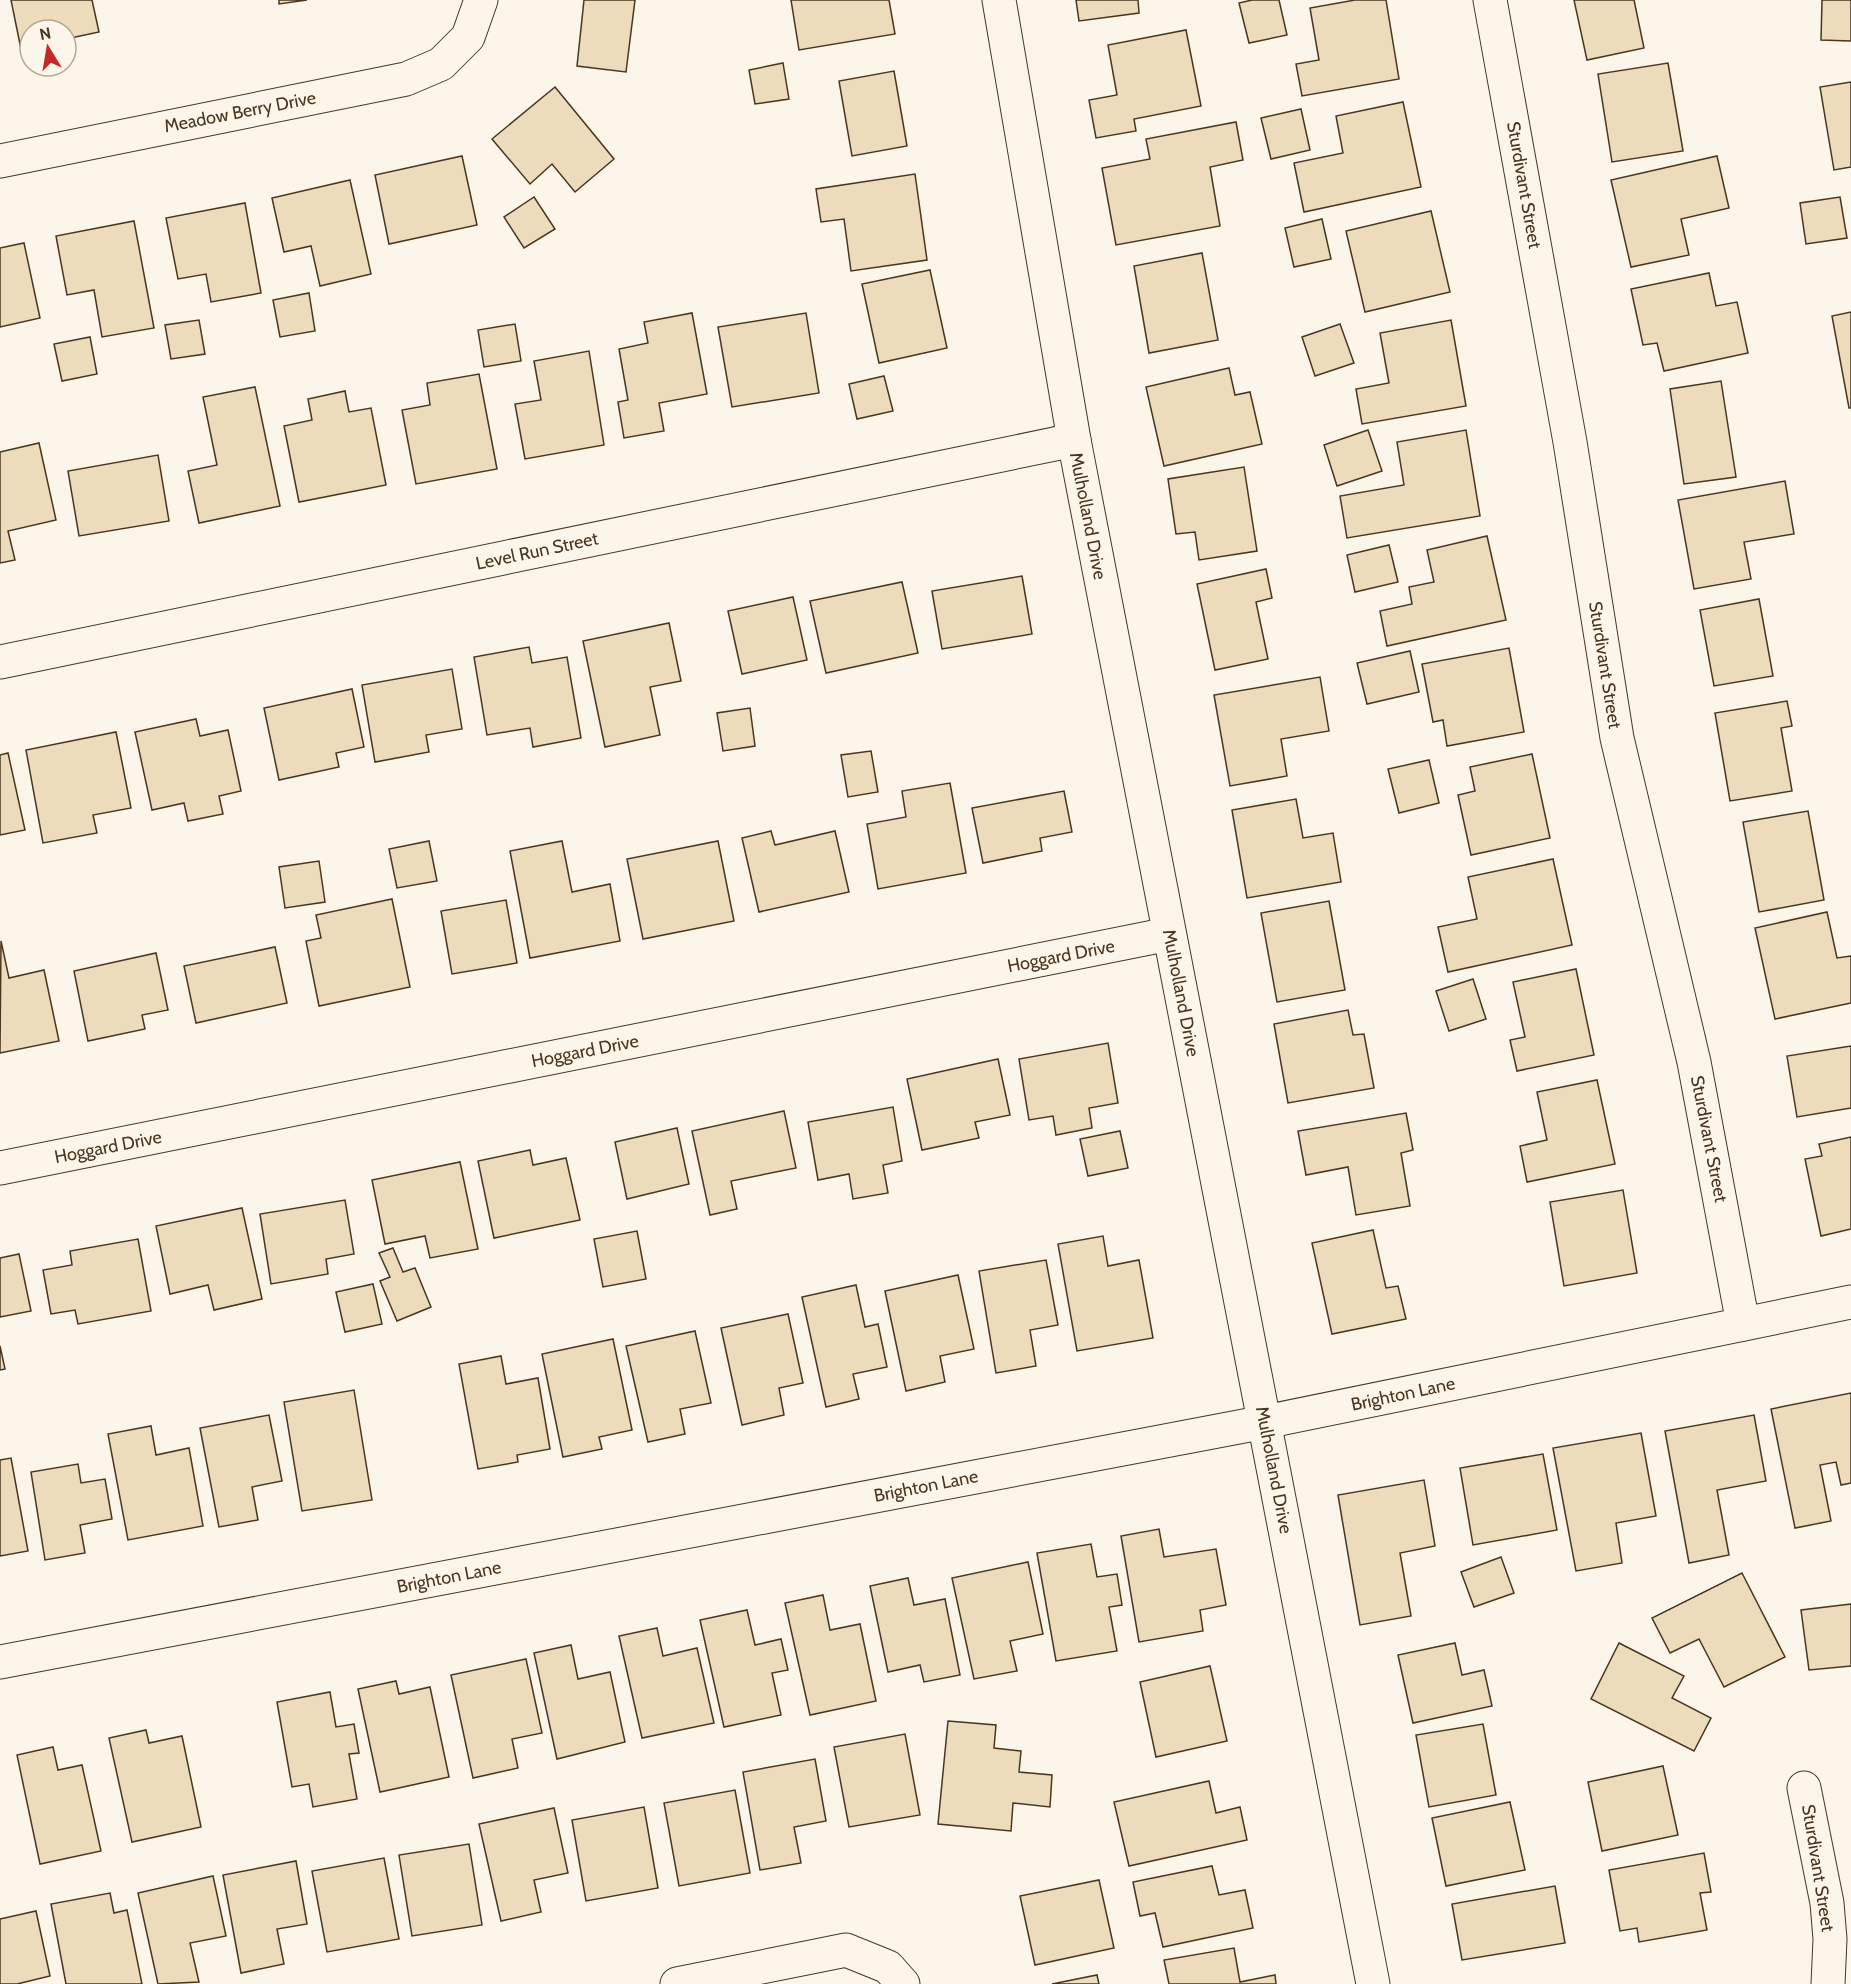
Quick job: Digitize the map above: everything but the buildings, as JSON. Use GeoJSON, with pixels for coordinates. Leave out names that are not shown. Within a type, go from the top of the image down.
{"type":"FeatureCollection","features":[{"type":"Feature","properties":{"kind":"street","name":"Meadow Berry Drive"},"geometry":{"type":"LineString","coordinates":[[0,161],[406,79],[441,64],[468,37],[481,0]]}},
{"type":"Feature","properties":{"kind":"street","name":"Mulholland Drive"},"geometry":{"type":"LineString","coordinates":[[999,0],[1074,440],[1373,1984]]}},
{"type":"Feature","properties":{"kind":"street","name":"Sturdivant Street"},"geometry":{"type":"LineString","coordinates":[[1490,0],[1570,442],[1617,738],[1694,1062],[1743,1324]]}},
{"type":"Feature","properties":{"kind":"street","name":"Level Run Street"},"geometry":{"type":"LineString","coordinates":[[0,662],[1074,440]]}},
{"type":"Feature","properties":{"kind":"street","name":"Hoggard Drive"},"geometry":{"type":"LineString","coordinates":[[0,1168],[1169,934]]}},
{"type":"Feature","properties":{"kind":"street","name":"Brighton Lane"},"geometry":{"type":"LineString","coordinates":[[0,1662],[1265,1422],[1851,1302]]}},
{"type":"Feature","properties":{"kind":"street","name":"Sturdivant Street"},"geometry":{"type":"LineString","coordinates":[[1804,1788],[1827,1903],[1830,1939],[1828,1984]]}},
{"type":"Feature","properties":{"kind":"street"},"geometry":{"type":"LineString","coordinates":[[676,1984],[846,1950],[895,1975]]}}]}
